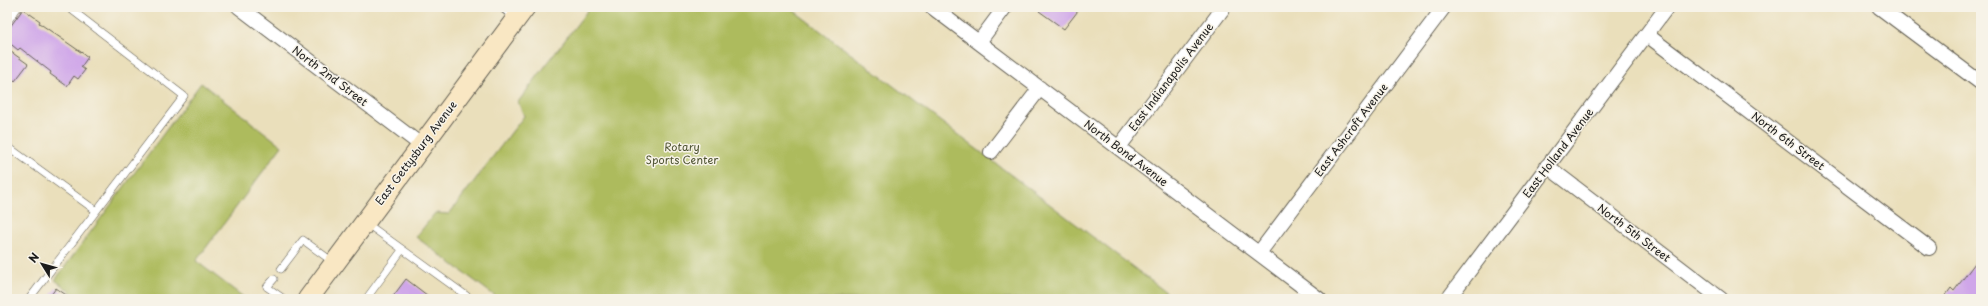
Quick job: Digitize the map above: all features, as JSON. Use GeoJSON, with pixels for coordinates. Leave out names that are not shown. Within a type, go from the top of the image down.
{"type":"FeatureCollection","features":[{"type":"Feature","properties":{"kind":"street","name":"North 2nd Street"},"geometry":{"type":"LineString","coordinates":[[239,7],[421,145]]}},
{"type":"Feature","properties":{"kind":"street","name":"North Bond Avenue"},"geometry":{"type":"LineString","coordinates":[[932,7],[1319,299]]}},
{"type":"Feature","properties":{"kind":"street"},"geometry":{"type":"LineString","coordinates":[[978,42],[1005,7]]}},
{"type":"Feature","properties":{"kind":"street","name":"East Indianapolis Avenue"},"geometry":{"type":"LineString","coordinates":[[1119,147],[1224,7]]}},
{"type":"Feature","properties":{"kind":"street","name":"East Ashcroft Avenue"},"geometry":{"type":"LineString","coordinates":[[1259,253],[1444,7]]}},
{"type":"Feature","properties":{"kind":"street","name":"East Holland Avenue"},"geometry":{"type":"LineString","coordinates":[[1448,299],[1667,7]]}},
{"type":"Feature","properties":{"kind":"street"},"geometry":{"type":"LineString","coordinates":[[1879,7],[1981,83]]}},
{"type":"Feature","properties":{"kind":"street","name":"East Gettysburg Avenue"},"geometry":{"type":"LineString","coordinates":[[308,299],[421,145],[516,10]]}},
{"type":"Feature","properties":{"kind":"street","name":"North 6th Street"},"geometry":{"type":"LineString","coordinates":[[1647,35],[1929,248]]}},
{"type":"Feature","properties":{"kind":"street"},"geometry":{"type":"LineString","coordinates":[[991,152],[1040,88]]}},
{"type":"Feature","properties":{"kind":"street","name":"North 5th Street"},"geometry":{"type":"LineString","coordinates":[[1547,166],[1721,299]]}},
{"type":"Feature","properties":{"kind":"lane"},"geometry":{"type":"LineString","coordinates":[[7,22],[18,7]]}},
{"type":"Feature","properties":{"kind":"lane"},"geometry":{"type":"LineString","coordinates":[[28,299],[184,96],[68,7]]}},
{"type":"Feature","properties":{"kind":"lane"},"geometry":{"type":"LineString","coordinates":[[7,146],[95,210]]}},
{"type":"Feature","properties":{"kind":"lane"},"geometry":{"type":"LineString","coordinates":[[365,222],[472,299]]}},
{"type":"Feature","properties":{"kind":"lane"},"geometry":{"type":"LineString","coordinates":[[282,269],[303,240],[334,263]]}},
{"type":"Feature","properties":{"kind":"lane"},"geometry":{"type":"LineString","coordinates":[[366,299],[402,250]]}},
{"type":"Feature","properties":{"kind":"lane"},"geometry":{"type":"LineString","coordinates":[[274,279],[267,287],[284,299]]}},
{"type":"Feature","properties":{"kind":"green space","name":"Rotary Sports Center"},"geometry":{"type":"Polygon","coordinates":[[[590,7],[789,7],[1175,299],[499,299],[416,237],[435,213],[449,214],[524,116],[518,102],[590,7]]]}},
{"type":"Feature","properties":{"kind":"green space"},"geometry":{"type":"Polygon","coordinates":[[[201,83],[282,146],[196,261],[246,299],[80,299],[55,280],[201,83]]]}},
{"type":"Feature","properties":{"kind":"building"},"geometry":{"type":"Polygon","coordinates":[[[1042,7],[1081,7],[1064,29],[1039,11],[1042,7]]]}},
{"type":"Feature","properties":{"kind":"building"},"geometry":{"type":"Polygon","coordinates":[[[23,9],[40,21],[39,23],[88,57],[81,67],[85,70],[78,79],[74,76],[67,86],[50,74],[51,72],[20,48],[18,50],[7,41],[7,31],[23,9]]]}},
{"type":"Feature","properties":{"kind":"building"},"geometry":{"type":"Polygon","coordinates":[[[7,49],[28,64],[15,81],[13,79],[7,88],[7,49]]]}},
{"type":"Feature","properties":{"kind":"building"},"geometry":{"type":"Polygon","coordinates":[[[1981,255],[1981,299],[1943,299],[1951,288],[1954,291],[1981,255]]]}},
{"type":"Feature","properties":{"kind":"building"},"geometry":{"type":"Polygon","coordinates":[[[406,279],[432,299],[391,299],[406,279]]]}},
{"type":"Feature","properties":{"kind":"building"},"geometry":{"type":"Polygon","coordinates":[[[56,288],[72,299],[48,299],[56,288]]]}}]}
